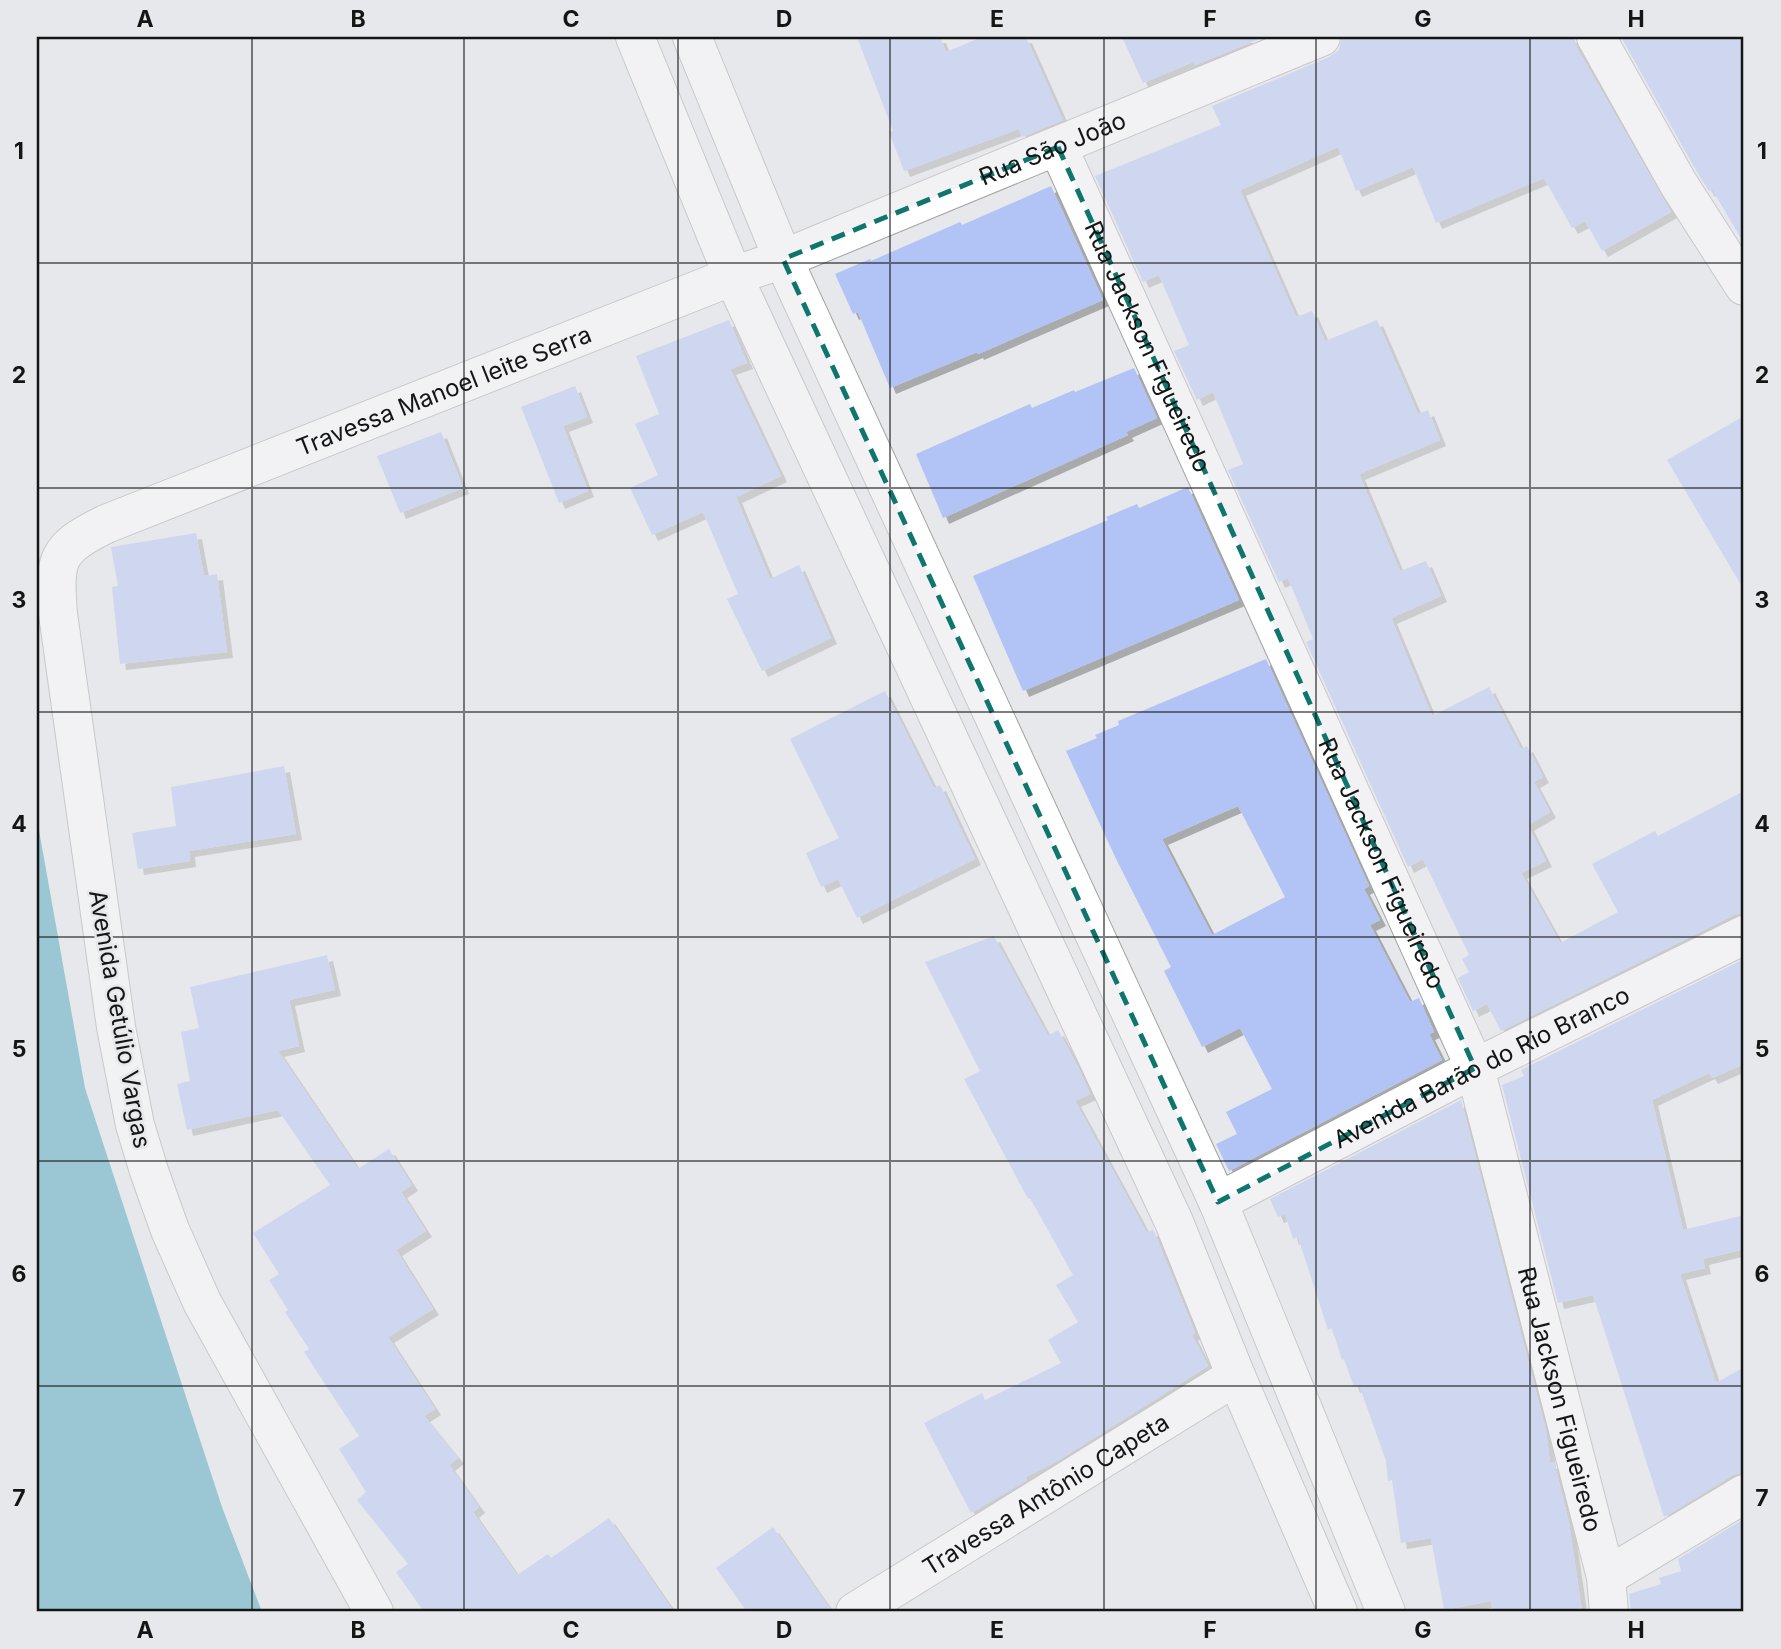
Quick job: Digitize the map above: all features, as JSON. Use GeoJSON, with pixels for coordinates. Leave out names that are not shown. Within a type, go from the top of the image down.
{"type":"FeatureCollection","features":[{"type":"Feature","properties":{"kind":"street"},"geometry":{"type":"LineString","coordinates":[[635,37],[733,276],[1174,1222],[1236,1376],[1338,1612]]}},
{"type":"Feature","properties":{"kind":"street"},"geometry":{"type":"LineString","coordinates":[[692,37],[783,259],[1218,1202],[1386,1612]]}},
{"type":"Feature","properties":{"kind":"street","name":"Rua São João"},"geometry":{"type":"LineString","coordinates":[[783,259],[1321,37]]}},
{"type":"Feature","properties":{"kind":"street"},"geometry":{"type":"LineString","coordinates":[[1596,37],[1678,183],[1744,286]]}},
{"type":"Feature","properties":{"kind":"street","name":"Rua Jackson Figueiredo"},"geometry":{"type":"LineString","coordinates":[[1058,147],[1475,1068],[1608,1595]]}},
{"type":"Feature","properties":{"kind":"street","name":"Travessa Manoel leite Serra"},"geometry":{"type":"LineString","coordinates":[[106,524],[733,276],[783,259]]}},
{"type":"Feature","properties":{"kind":"street","name":"Avenida Getúlio Vargas"},"geometry":{"type":"LineString","coordinates":[[106,524],[78,537],[65,550],[57,564],[55,583],[116,1027],[135,1125],[170,1230],[202,1302],[374,1612]]}},
{"type":"Feature","properties":{"kind":"street","name":"Avenida Barão do Rio Branco"},"geometry":{"type":"LineString","coordinates":[[1218,1202],[1475,1068],[1744,935]]}},
{"type":"Feature","properties":{"kind":"street","name":"Travessa Antônio Capeta"},"geometry":{"type":"LineString","coordinates":[[855,1612],[1236,1376]]}},
{"type":"Feature","properties":{"kind":"street"},"geometry":{"type":"LineString","coordinates":[[1608,1595],[1744,1494]]}},
{"type":"Feature","properties":{"kind":"highlighted area"},"geometry":{"type":"Polygon","coordinates":[[[1058,147],[1475,1068],[1218,1202],[783,259],[1058,147]]]}},
{"type":"Feature","properties":{"kind":"water"},"geometry":{"type":"Polygon","coordinates":[[[37,819],[85,1088],[222,1507],[262,1612],[37,1612],[37,819]]]}},
{"type":"Feature","properties":{"kind":"building"},"geometry":{"type":"Polygon","coordinates":[[[857,37],[940,37],[946,52],[982,37],[1026,37],[1063,120],[1022,137],[1019,129],[904,171],[889,132],[893,131],[857,37]]]}},
{"type":"Feature","properties":{"kind":"building"},"geometry":{"type":"Polygon","coordinates":[[[1122,37],[1264,37],[1143,83],[1122,37]]]}},
{"type":"Feature","properties":{"kind":"building"},"geometry":{"type":"Polygon","coordinates":[[[1342,37],[1574,37],[1577,48],[1671,212],[1602,251],[1585,221],[1572,228],[1544,178],[1436,223],[1413,167],[1356,191],[1338,147],[1240,190],[1296,317],[1312,311],[1325,341],[1377,320],[1418,414],[1428,410],[1440,440],[1359,474],[1400,571],[1426,561],[1441,596],[1391,618],[1432,716],[1489,687],[1521,749],[1527,746],[1543,777],[1534,782],[1550,812],[1528,825],[1546,861],[1521,873],[1560,943],[1618,912],[1592,864],[1655,831],[1658,836],[1744,791],[1744,913],[1734,915],[1501,1031],[1487,1004],[1473,1011],[1458,978],[1469,972],[1462,959],[1469,955],[1423,859],[1408,867],[1306,642],[1313,639],[1288,578],[1279,582],[1228,470],[1243,464],[1213,392],[1197,400],[1174,351],[1189,345],[1159,275],[1143,282],[1095,176],[1221,125],[1212,106],[1329,57],[1339,50],[1342,37]]]}},
{"type":"Feature","properties":{"kind":"building"},"geometry":{"type":"Polygon","coordinates":[[[1621,37],[1744,37],[1744,244],[1712,189],[1709,191],[1697,172],[1621,37]]]}},
{"type":"Feature","properties":{"kind":"building"},"geometry":{"type":"Polygon","coordinates":[[[1051,186],[1103,300],[978,354],[977,352],[890,388],[858,312],[853,314],[835,274],[960,222],[962,225],[1051,186]]]}},
{"type":"Feature","properties":{"kind":"building"},"geometry":{"type":"Polygon","coordinates":[[[729,320],[747,363],[730,369],[781,476],[736,497],[770,579],[799,565],[831,638],[762,671],[727,599],[738,594],[703,512],[652,535],[630,488],[658,475],[635,424],[659,414],[636,356],[729,320]]]}},
{"type":"Feature","properties":{"kind":"building"},"geometry":{"type":"Polygon","coordinates":[[[1134,368],[1157,418],[1126,432],[1128,435],[943,518],[916,454],[1030,404],[1032,408],[1134,368]]]}},
{"type":"Feature","properties":{"kind":"building"},"geometry":{"type":"Polygon","coordinates":[[[575,386],[587,417],[563,426],[588,491],[559,503],[521,407],[575,386]]]}},
{"type":"Feature","properties":{"kind":"building"},"geometry":{"type":"Polygon","coordinates":[[[1744,416],[1744,590],[1667,460],[1744,416]]]}},
{"type":"Feature","properties":{"kind":"building"},"geometry":{"type":"Polygon","coordinates":[[[441,432],[463,488],[400,513],[377,456],[441,432]]]}},
{"type":"Feature","properties":{"kind":"building"},"geometry":{"type":"Polygon","coordinates":[[[1188,487],[1239,600],[1023,691],[973,576],[1108,520],[1106,517],[1137,504],[1139,508],[1188,487]]]}},
{"type":"Feature","properties":{"kind":"building"},"geometry":{"type":"Polygon","coordinates":[[[196,533],[204,576],[217,574],[227,652],[120,664],[112,587],[118,586],[111,547],[196,533]]]}},
{"type":"Feature","properties":{"kind":"building"},"geometry":{"type":"Polygon","coordinates":[[[1266,659],[1369,886],[1364,889],[1380,920],[1370,925],[1410,1002],[1419,998],[1434,1032],[1429,1034],[1442,1060],[1229,1171],[1216,1144],[1237,1134],[1226,1112],[1272,1089],[1240,1028],[1202,1047],[1164,971],[1171,967],[1117,861],[1066,751],[1097,738],[1095,735],[1119,725],[1118,721],[1266,659]],[[1238,806],[1162,839],[1212,935],[1285,897],[1238,806]]]}},
{"type":"Feature","properties":{"kind":"building"},"geometry":{"type":"Polygon","coordinates":[[[885,691],[934,788],[940,785],[975,859],[857,918],[838,879],[821,887],[806,853],[839,838],[790,739],[885,691]]]}},
{"type":"Feature","properties":{"kind":"building"},"geometry":{"type":"Polygon","coordinates":[[[284,766],[296,834],[189,851],[190,861],[138,869],[132,833],[176,826],[171,787],[284,766]]]}},
{"type":"Feature","properties":{"kind":"building"},"geometry":{"type":"Polygon","coordinates":[[[994,936],[1048,1036],[1058,1030],[1078,1067],[1090,1094],[1075,1101],[1147,1233],[1153,1229],[1195,1333],[1192,1335],[1208,1366],[971,1513],[924,1423],[982,1393],[985,1400],[1061,1363],[1048,1340],[1078,1322],[1056,1285],[1073,1275],[1030,1198],[1028,1199],[964,1079],[980,1071],[925,962],[994,936]]]}},
{"type":"Feature","properties":{"kind":"building"},"geometry":{"type":"Polygon","coordinates":[[[327,955],[335,990],[289,1000],[299,1046],[278,1051],[358,1169],[389,1149],[412,1185],[401,1192],[426,1231],[396,1250],[433,1309],[388,1337],[435,1409],[424,1416],[458,1458],[449,1465],[479,1507],[473,1512],[517,1575],[548,1554],[551,1558],[609,1518],[674,1612],[424,1612],[396,1572],[408,1564],[357,1500],[366,1492],[339,1449],[359,1436],[304,1352],[309,1349],[285,1312],[288,1310],[269,1280],[279,1274],[253,1233],[330,1185],[278,1110],[187,1130],[177,1084],[190,1081],[181,1032],[199,1028],[190,987],[327,955]]]}},
{"type":"Feature","properties":{"kind":"building"},"geometry":{"type":"Polygon","coordinates":[[[1744,959],[1744,1064],[1712,1078],[1709,1073],[1652,1100],[1683,1230],[1744,1215],[1744,1249],[1703,1259],[1705,1268],[1680,1274],[1716,1383],[1744,1367],[1744,1472],[1733,1475],[1664,1517],[1593,1295],[1558,1303],[1502,1085],[1524,1076],[1521,1070],[1744,959]]]}},
{"type":"Feature","properties":{"kind":"building"},"geometry":{"type":"Polygon","coordinates":[[[1461,1100],[1546,1431],[1550,1463],[1554,1462],[1569,1523],[1582,1612],[1493,1612],[1491,1601],[1444,1610],[1431,1538],[1401,1543],[1392,1480],[1388,1481],[1386,1461],[1359,1385],[1354,1387],[1332,1328],[1328,1330],[1298,1237],[1293,1239],[1285,1214],[1278,1217],[1270,1199],[1461,1100]]]}},
{"type":"Feature","properties":{"kind":"building"},"geometry":{"type":"Polygon","coordinates":[[[1744,1519],[1744,1612],[1631,1612],[1629,1594],[1661,1584],[1659,1578],[1681,1571],[1678,1559],[1744,1519]]]}},
{"type":"Feature","properties":{"kind":"building"},"geometry":{"type":"Polygon","coordinates":[[[773,1527],[832,1612],[747,1612],[716,1568],[773,1527]]]}}]}
